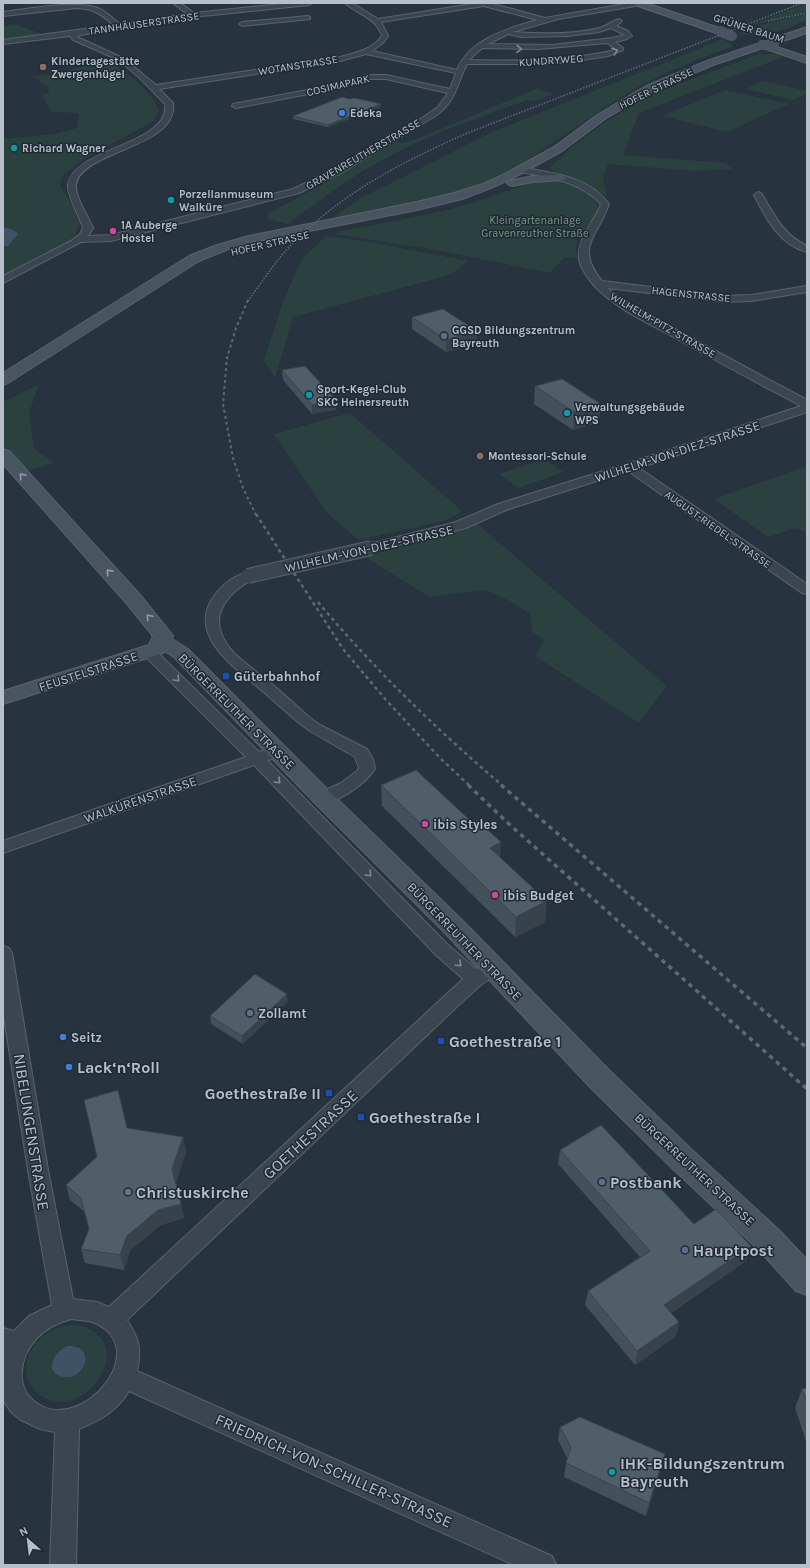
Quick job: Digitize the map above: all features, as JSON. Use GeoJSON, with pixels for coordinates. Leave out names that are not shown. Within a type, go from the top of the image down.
{"type":"FeatureCollection","features":[{"type":"Feature","properties":{"kind":"main road","name":"GRÜNER BAUM"},"geometry":{"type":"LineString","coordinates":[[640,3],[807,60]]}},
{"type":"Feature","properties":{"kind":"main road"},"geometry":{"type":"LineString","coordinates":[[638,94],[655,90],[807,25]]}},
{"type":"Feature","properties":{"kind":"main road"},"geometry":{"type":"LineString","coordinates":[[762,44],[807,30]]}},
{"type":"Feature","properties":{"kind":"main road"},"geometry":{"type":"LineString","coordinates":[[736,36],[738,48]]}},
{"type":"Feature","properties":{"kind":"main road"},"geometry":{"type":"LineString","coordinates":[[638,94],[644,87],[675,71],[738,48],[762,44],[785,43],[807,36]]}},
{"type":"Feature","properties":{"kind":"main road"},"geometry":{"type":"LineString","coordinates":[[785,43],[784,48],[791,55]]}},
{"type":"Feature","properties":{"kind":"main road"},"geometry":{"type":"LineString","coordinates":[[762,44],[770,52],[791,55]]}},
{"type":"Feature","properties":{"kind":"main road","name":"HOFER STRASSE"},"geometry":{"type":"LineString","coordinates":[[3,391],[195,267],[225,253],[264,242],[417,212],[462,201],[513,182],[601,117],[638,94]]}},
{"type":"Feature","properties":{"kind":"main road","name":"HOFER STRASSE"},"geometry":{"type":"LineString","coordinates":[[3,380],[185,263],[202,254],[234,243],[259,237],[417,206],[458,196],[546,162],[558,149]]}},
{"type":"Feature","properties":{"kind":"main road"},"geometry":{"type":"LineString","coordinates":[[546,162],[544,170],[557,178]]}},
{"type":"Feature","properties":{"kind":"main road"},"geometry":{"type":"LineString","coordinates":[[513,182],[557,178]]}},
{"type":"Feature","properties":{"kind":"main road","name":"BÜRGERREUTHER STRASSE"},"geometry":{"type":"LineString","coordinates":[[3,454],[158,642],[181,653],[323,798],[455,928],[483,973],[610,1089],[769,1240],[807,1281]]}},
{"type":"Feature","properties":{"kind":"main road","name":"FEUSTELSTRASSE"},"geometry":{"type":"LineString","coordinates":[[3,698],[158,642]]}},
{"type":"Feature","properties":{"kind":"street"},"geometry":{"type":"LineString","coordinates":[[176,3],[193,15]]}},
{"type":"Feature","properties":{"kind":"street","name":"TANNHÄUSERSTRASSE"},"geometry":{"type":"LineString","coordinates":[[3,42],[78,33],[193,15],[309,3]]}},
{"type":"Feature","properties":{"kind":"street"},"geometry":{"type":"LineString","coordinates":[[348,3],[377,21],[452,10],[486,3],[545,20]]}},
{"type":"Feature","properties":{"kind":"street","name":"GRAVENREUTHERSTRASSE"},"geometry":{"type":"LineString","coordinates":[[80,239],[111,238],[299,191],[434,113],[445,104],[452,92],[464,62],[480,46],[504,34],[545,20],[640,3]]}},
{"type":"Feature","properties":{"kind":"street"},"geometry":{"type":"LineString","coordinates":[[3,14],[43,6],[81,6],[94,8],[118,26]]}},
{"type":"Feature","properties":{"kind":"street"},"geometry":{"type":"LineString","coordinates":[[504,34],[557,35],[612,26],[620,21],[613,16],[597,10]]}},
{"type":"Feature","properties":{"kind":"street"},"geometry":{"type":"LineString","coordinates":[[219,12],[253,30]]}},
{"type":"Feature","properties":{"kind":"street"},"geometry":{"type":"LineString","coordinates":[[242,24],[308,18]]}},
{"type":"Feature","properties":{"kind":"street","name":"WOTANSTRASSE"},"geometry":{"type":"LineString","coordinates":[[154,87],[322,62],[366,52],[381,42],[385,36],[384,30],[377,21]]}},
{"type":"Feature","properties":{"kind":"street"},"geometry":{"type":"LineString","coordinates":[[480,46],[543,48],[608,41],[629,36],[626,32],[612,26]]}},
{"type":"Feature","properties":{"kind":"street"},"geometry":{"type":"LineString","coordinates":[[3,280],[80,239],[88,228],[72,189],[72,180],[79,171],[89,164],[151,133],[164,124],[168,115],[169,103],[154,87],[121,60],[75,40],[73,37],[78,33]]}},
{"type":"Feature","properties":{"kind":"street","name":"KUNDRYWEG"},"geometry":{"type":"LineString","coordinates":[[464,62],[532,62],[592,57],[622,49],[608,41]]}},
{"type":"Feature","properties":{"kind":"street"},"geometry":{"type":"LineString","coordinates":[[366,52],[459,72]]}},
{"type":"Feature","properties":{"kind":"street","name":"COSIMAPARK"},"geometry":{"type":"LineString","coordinates":[[236,106],[319,90],[376,76],[452,92]]}},
{"type":"Feature","properties":{"kind":"street"},"geometry":{"type":"LineString","coordinates":[[248,104],[255,109]]}},
{"type":"Feature","properties":{"kind":"street","name":"WILHELM-PITZ-STRASSE"},"geometry":{"type":"LineString","coordinates":[[526,171],[584,186],[594,192],[605,204],[603,215],[590,233],[584,246],[584,260],[598,284],[616,299],[637,313],[807,407]]}},
{"type":"Feature","properties":{"kind":"street"},"geometry":{"type":"LineString","coordinates":[[758,195],[779,232],[790,241],[807,249]]}},
{"type":"Feature","properties":{"kind":"street","name":"HAGENSTRASSE"},"geometry":{"type":"LineString","coordinates":[[598,284],[725,299],[751,298],[807,289]]}},
{"type":"Feature","properties":{"kind":"street","name":"WILHELM-VON-DIEZ-STRASSE"},"geometry":{"type":"LineString","coordinates":[[323,798],[356,782],[367,769],[365,759],[361,753],[315,728],[304,720],[226,652],[216,634],[212,618],[214,608],[220,597],[228,588],[248,576],[372,548],[461,525],[502,507],[630,467],[807,407]]}},
{"type":"Feature","properties":{"kind":"street","name":"AUGUST-RIEDEL-STRASSE"},"geometry":{"type":"LineString","coordinates":[[630,467],[807,590]]}},
{"type":"Feature","properties":{"kind":"street","name":"BÜRGERREUTHER STRASSE"},"geometry":{"type":"LineString","coordinates":[[158,642],[256,758],[442,950],[483,973]]}},
{"type":"Feature","properties":{"kind":"street","name":"WALKÜRENSTRASSE"},"geometry":{"type":"LineString","coordinates":[[3,848],[277,751]]}},
{"type":"Feature","properties":{"kind":"street","name":"NIBELUNGENSTRASSE"},"geometry":{"type":"LineString","coordinates":[[3,953],[38,1170],[64,1311]]}},
{"type":"Feature","properties":{"kind":"street","name":"GOETHESTRASSE"},"geometry":{"type":"LineString","coordinates":[[112,1319],[483,973]]}},
{"type":"Feature","properties":{"kind":"street"},"geometry":{"type":"LineString","coordinates":[[86,1309],[100,1312],[112,1319],[121,1329],[127,1341],[129,1355],[127,1370],[121,1384],[111,1397],[98,1408],[83,1416],[67,1421],[51,1421],[37,1417],[24,1409],[15,1398],[10,1386],[9,1371],[12,1357],[11,1341],[41,1320],[64,1311],[86,1309]]}},
{"type":"Feature","properties":{"kind":"street","name":"FRIEDRICH-VON-SCHILLER-STRASSE"},"geometry":{"type":"LineString","coordinates":[[124,1376],[543,1565]]}},
{"type":"Feature","properties":{"kind":"street"},"geometry":{"type":"LineString","coordinates":[[63,1565],[67,1421]]}},
{"type":"Feature","properties":{"kind":"green space"},"geometry":{"type":"Polygon","coordinates":[[[806,3],[807,12],[746,27],[806,3]]]}},
{"type":"Feature","properties":{"kind":"green space"},"geometry":{"type":"Polygon","coordinates":[[[807,14],[807,20],[773,33],[756,35],[738,34],[764,24],[807,14]]]}},
{"type":"Feature","properties":{"kind":"green space"},"geometry":{"type":"Polygon","coordinates":[[[14,24],[42,34],[3,40],[3,26],[14,24]]]}},
{"type":"Feature","properties":{"kind":"green space"},"geometry":{"type":"Polygon","coordinates":[[[723,39],[733,45],[730,48],[701,58],[633,90],[503,174],[462,191],[419,203],[331,219],[359,199],[490,133],[723,39]]]}},
{"type":"Feature","properties":{"kind":"green space"},"geometry":{"type":"Polygon","coordinates":[[[759,54],[785,56],[639,113],[623,155],[726,163],[733,169],[695,171],[608,164],[603,177],[607,196],[581,182],[559,176],[549,168],[573,146],[604,123],[649,95],[759,54]]]}},
{"type":"Feature","properties":{"kind":"green space"},"geometry":{"type":"Polygon","coordinates":[[[107,60],[130,76],[149,94],[159,110],[154,121],[82,160],[63,175],[60,186],[81,219],[76,234],[68,243],[3,277],[3,139],[54,134],[77,128],[79,113],[51,112],[42,95],[49,93],[48,90],[50,87],[40,83],[39,79],[30,77],[58,73],[107,60]]]}},
{"type":"Feature","properties":{"kind":"green space"},"geometry":{"type":"Polygon","coordinates":[[[763,81],[807,91],[807,94],[793,100],[745,89],[763,81]]]}},
{"type":"Feature","properties":{"kind":"green space"},"geometry":{"type":"Polygon","coordinates":[[[536,89],[555,94],[534,101],[527,100],[415,143],[370,167],[328,194],[288,224],[268,219],[267,216],[269,213],[397,141],[403,143],[414,140],[536,89]]]}},
{"type":"Feature","properties":{"kind":"green space"},"geometry":{"type":"Polygon","coordinates":[[[725,90],[789,104],[727,132],[662,116],[725,90]]]}},
{"type":"Feature","properties":{"kind":"green space","name":"Kleingartenanlage Gravenreuther Straße"},"geometry":{"type":"Polygon","coordinates":[[[548,180],[570,185],[583,190],[594,199],[598,205],[595,216],[578,241],[576,247],[577,259],[565,257],[549,273],[437,250],[335,234],[340,231],[451,209],[527,184],[548,180]]]}},
{"type":"Feature","properties":{"kind":"green space"},"geometry":{"type":"Polygon","coordinates":[[[326,236],[365,241],[468,261],[450,275],[293,317],[275,378],[264,361],[283,301],[302,259],[326,236]]]}},
{"type":"Feature","properties":{"kind":"green space"},"geometry":{"type":"Polygon","coordinates":[[[39,384],[29,413],[34,449],[55,463],[26,471],[3,447],[3,402],[39,384]]]}},
{"type":"Feature","properties":{"kind":"green space"},"geometry":{"type":"Polygon","coordinates":[[[350,413],[462,511],[447,520],[359,540],[326,512],[274,434],[350,413]]]}},
{"type":"Feature","properties":{"kind":"green space"},"geometry":{"type":"Polygon","coordinates":[[[544,459],[564,472],[518,488],[499,474],[544,459]]]}},
{"type":"Feature","properties":{"kind":"green space"},"geometry":{"type":"Polygon","coordinates":[[[807,466],[807,533],[796,528],[768,537],[714,499],[807,466]]]}},
{"type":"Feature","properties":{"kind":"green space"},"geometry":{"type":"Polygon","coordinates":[[[475,522],[667,686],[639,723],[535,656],[545,640],[532,632],[530,614],[510,601],[485,590],[429,597],[364,556],[406,546],[462,528],[475,522]]]}},
{"type":"Feature","properties":{"kind":"green space"},"geometry":{"type":"Polygon","coordinates":[[[74,1324],[95,1332],[105,1345],[107,1360],[101,1375],[91,1389],[76,1398],[60,1402],[43,1397],[34,1390],[26,1372],[30,1353],[35,1344],[51,1331],[74,1324]]]}},
{"type":"Feature","properties":{"kind":"water"},"geometry":{"type":"Polygon","coordinates":[[[3,227],[14,230],[18,234],[8,246],[3,246],[3,227]]]}},
{"type":"Feature","properties":{"kind":"water"},"geometry":{"type":"Polygon","coordinates":[[[67,1346],[77,1347],[86,1357],[81,1370],[75,1375],[68,1377],[60,1376],[52,1369],[55,1356],[67,1346]]]}},
{"type":"Feature","properties":{"kind":"building","name":"Edeka"},"geometry":{"type":"Polygon","coordinates":[[[342,97],[350,99],[355,98],[381,104],[328,125],[293,116],[342,97]]]}},
{"type":"Feature","properties":{"kind":"building"},"geometry":{"type":"Polygon","coordinates":[[[443,309],[477,331],[446,340],[412,317],[443,309]]]}},
{"type":"Feature","properties":{"kind":"building"},"geometry":{"type":"Polygon","coordinates":[[[305,366],[336,400],[312,405],[282,370],[305,366]]]}},
{"type":"Feature","properties":{"kind":"building"},"geometry":{"type":"Polygon","coordinates":[[[562,379],[601,404],[574,412],[535,386],[562,379]]]}},
{"type":"Feature","properties":{"kind":"building"},"geometry":{"type":"Polygon","coordinates":[[[416,770],[473,823],[477,820],[501,842],[490,848],[547,901],[516,917],[381,785],[416,770]]]}},
{"type":"Feature","properties":{"kind":"building","name":"Zollamt"},"geometry":{"type":"Polygon","coordinates":[[[255,974],[287,994],[242,1036],[210,1016],[255,974]]]}},
{"type":"Feature","properties":{"kind":"building","name":"Christuskirche"},"geometry":{"type":"Polygon","coordinates":[[[118,1090],[127,1128],[183,1137],[172,1169],[181,1204],[158,1210],[127,1236],[120,1255],[81,1249],[89,1229],[81,1198],[66,1185],[97,1157],[84,1100],[118,1090]]]}},
{"type":"Feature","properties":{"kind":"building","name":"Hauptpost"},"geometry":{"type":"Polygon","coordinates":[[[601,1125],[694,1224],[716,1209],[751,1246],[664,1305],[679,1322],[637,1351],[588,1291],[650,1251],[560,1150],[601,1125]]]}},
{"type":"Feature","properties":{"kind":"building"},"geometry":{"type":"Polygon","coordinates":[[[807,1388],[807,1403],[802,1389],[807,1388]]]}},
{"type":"Feature","properties":{"kind":"building","name":"IHK-Bildungszentrum Bayreuth"},"geometry":{"type":"Polygon","coordinates":[[[580,1417],[665,1454],[649,1503],[566,1463],[571,1447],[560,1427],[580,1417]]]}},
{"type":"Feature","properties":{"kind":"railway"},"geometry":{"type":"LineString","coordinates":[[248,301],[269,271],[293,243],[333,208],[374,180],[395,168],[465,134],[802,3]]}},
{"type":"Feature","properties":{"kind":"railway"},"geometry":{"type":"LineString","coordinates":[[768,21],[807,13]]}},
{"type":"Feature","properties":{"kind":"railway"},"geometry":{"type":"LineString","coordinates":[[248,300],[236,328],[227,358],[223,404],[233,458],[243,488],[256,515]]}},
{"type":"Feature","properties":{"kind":"railway"},"geometry":{"type":"LineString","coordinates":[[256,514],[343,649],[386,700],[440,758],[470,786]]}},
{"type":"Feature","properties":{"kind":"railway"},"geometry":{"type":"LineString","coordinates":[[318,602],[339,627],[406,698],[503,786]]}},
{"type":"Feature","properties":{"kind":"railway"},"geometry":{"type":"LineString","coordinates":[[468,785],[510,825],[807,1089]]}},
{"type":"Feature","properties":{"kind":"railway"},"geometry":{"type":"LineString","coordinates":[[501,785],[807,1048]]}},
{"type":"Feature","properties":{"kind":"place","name":"Kindertagestätte Zwergenhügel"},"geometry":{"type":"Point","coordinates":[43,67]}},
{"type":"Feature","properties":{"kind":"place","name":"Edeka"},"geometry":{"type":"Point","coordinates":[342,113]}},
{"type":"Feature","properties":{"kind":"place","name":"Richard Wagner"},"geometry":{"type":"Point","coordinates":[14,148]}},
{"type":"Feature","properties":{"kind":"place","name":"Porzellanmuseum Walküre"},"geometry":{"type":"Point","coordinates":[171,200]}},
{"type":"Feature","properties":{"kind":"place","name":"1A Auberge Hostel"},"geometry":{"type":"Point","coordinates":[113,231]}},
{"type":"Feature","properties":{"kind":"place","name":"GGSD Bildungszentrum Bayreuth"},"geometry":{"type":"Point","coordinates":[444,336]}},
{"type":"Feature","properties":{"kind":"place","name":"Sport-Kegel-Club SKC Heinersreuth"},"geometry":{"type":"Point","coordinates":[309,395]}},
{"type":"Feature","properties":{"kind":"place","name":"Verwaltungsgebäude WPS"},"geometry":{"type":"Point","coordinates":[567,413]}},
{"type":"Feature","properties":{"kind":"place","name":"Montessori-Schule"},"geometry":{"type":"Point","coordinates":[480,456]}},
{"type":"Feature","properties":{"kind":"place","name":"Güterbahnhof"},"geometry":{"type":"Point","coordinates":[226,676]}},
{"type":"Feature","properties":{"kind":"place","name":"ibis Styles"},"geometry":{"type":"Point","coordinates":[425,824]}},
{"type":"Feature","properties":{"kind":"place","name":"ibis Budget"},"geometry":{"type":"Point","coordinates":[495,895]}},
{"type":"Feature","properties":{"kind":"place","name":"Zollamt"},"geometry":{"type":"Point","coordinates":[250,1013]}},
{"type":"Feature","properties":{"kind":"place","name":"Seitz"},"geometry":{"type":"Point","coordinates":[63,1037]}},
{"type":"Feature","properties":{"kind":"place","name":"Goethestraße 1"},"geometry":{"type":"Point","coordinates":[441,1041]}},
{"type":"Feature","properties":{"kind":"place","name":"Lack‘n‘Roll"},"geometry":{"type":"Point","coordinates":[69,1067]}},
{"type":"Feature","properties":{"kind":"place","name":"Goethestraße II"},"geometry":{"type":"Point","coordinates":[329,1093]}},
{"type":"Feature","properties":{"kind":"place","name":"Goethestraße I"},"geometry":{"type":"Point","coordinates":[361,1117]}},
{"type":"Feature","properties":{"kind":"place","name":"Postbank"},"geometry":{"type":"Point","coordinates":[602,1182]}},
{"type":"Feature","properties":{"kind":"place","name":"Christuskirche"},"geometry":{"type":"Point","coordinates":[128,1192]}},
{"type":"Feature","properties":{"kind":"place","name":"Hauptpost"},"geometry":{"type":"Point","coordinates":[685,1250]}},
{"type":"Feature","properties":{"kind":"place","name":"IHK-Bildungszentrum Bayreuth"},"geometry":{"type":"Point","coordinates":[612,1472]}}]}
